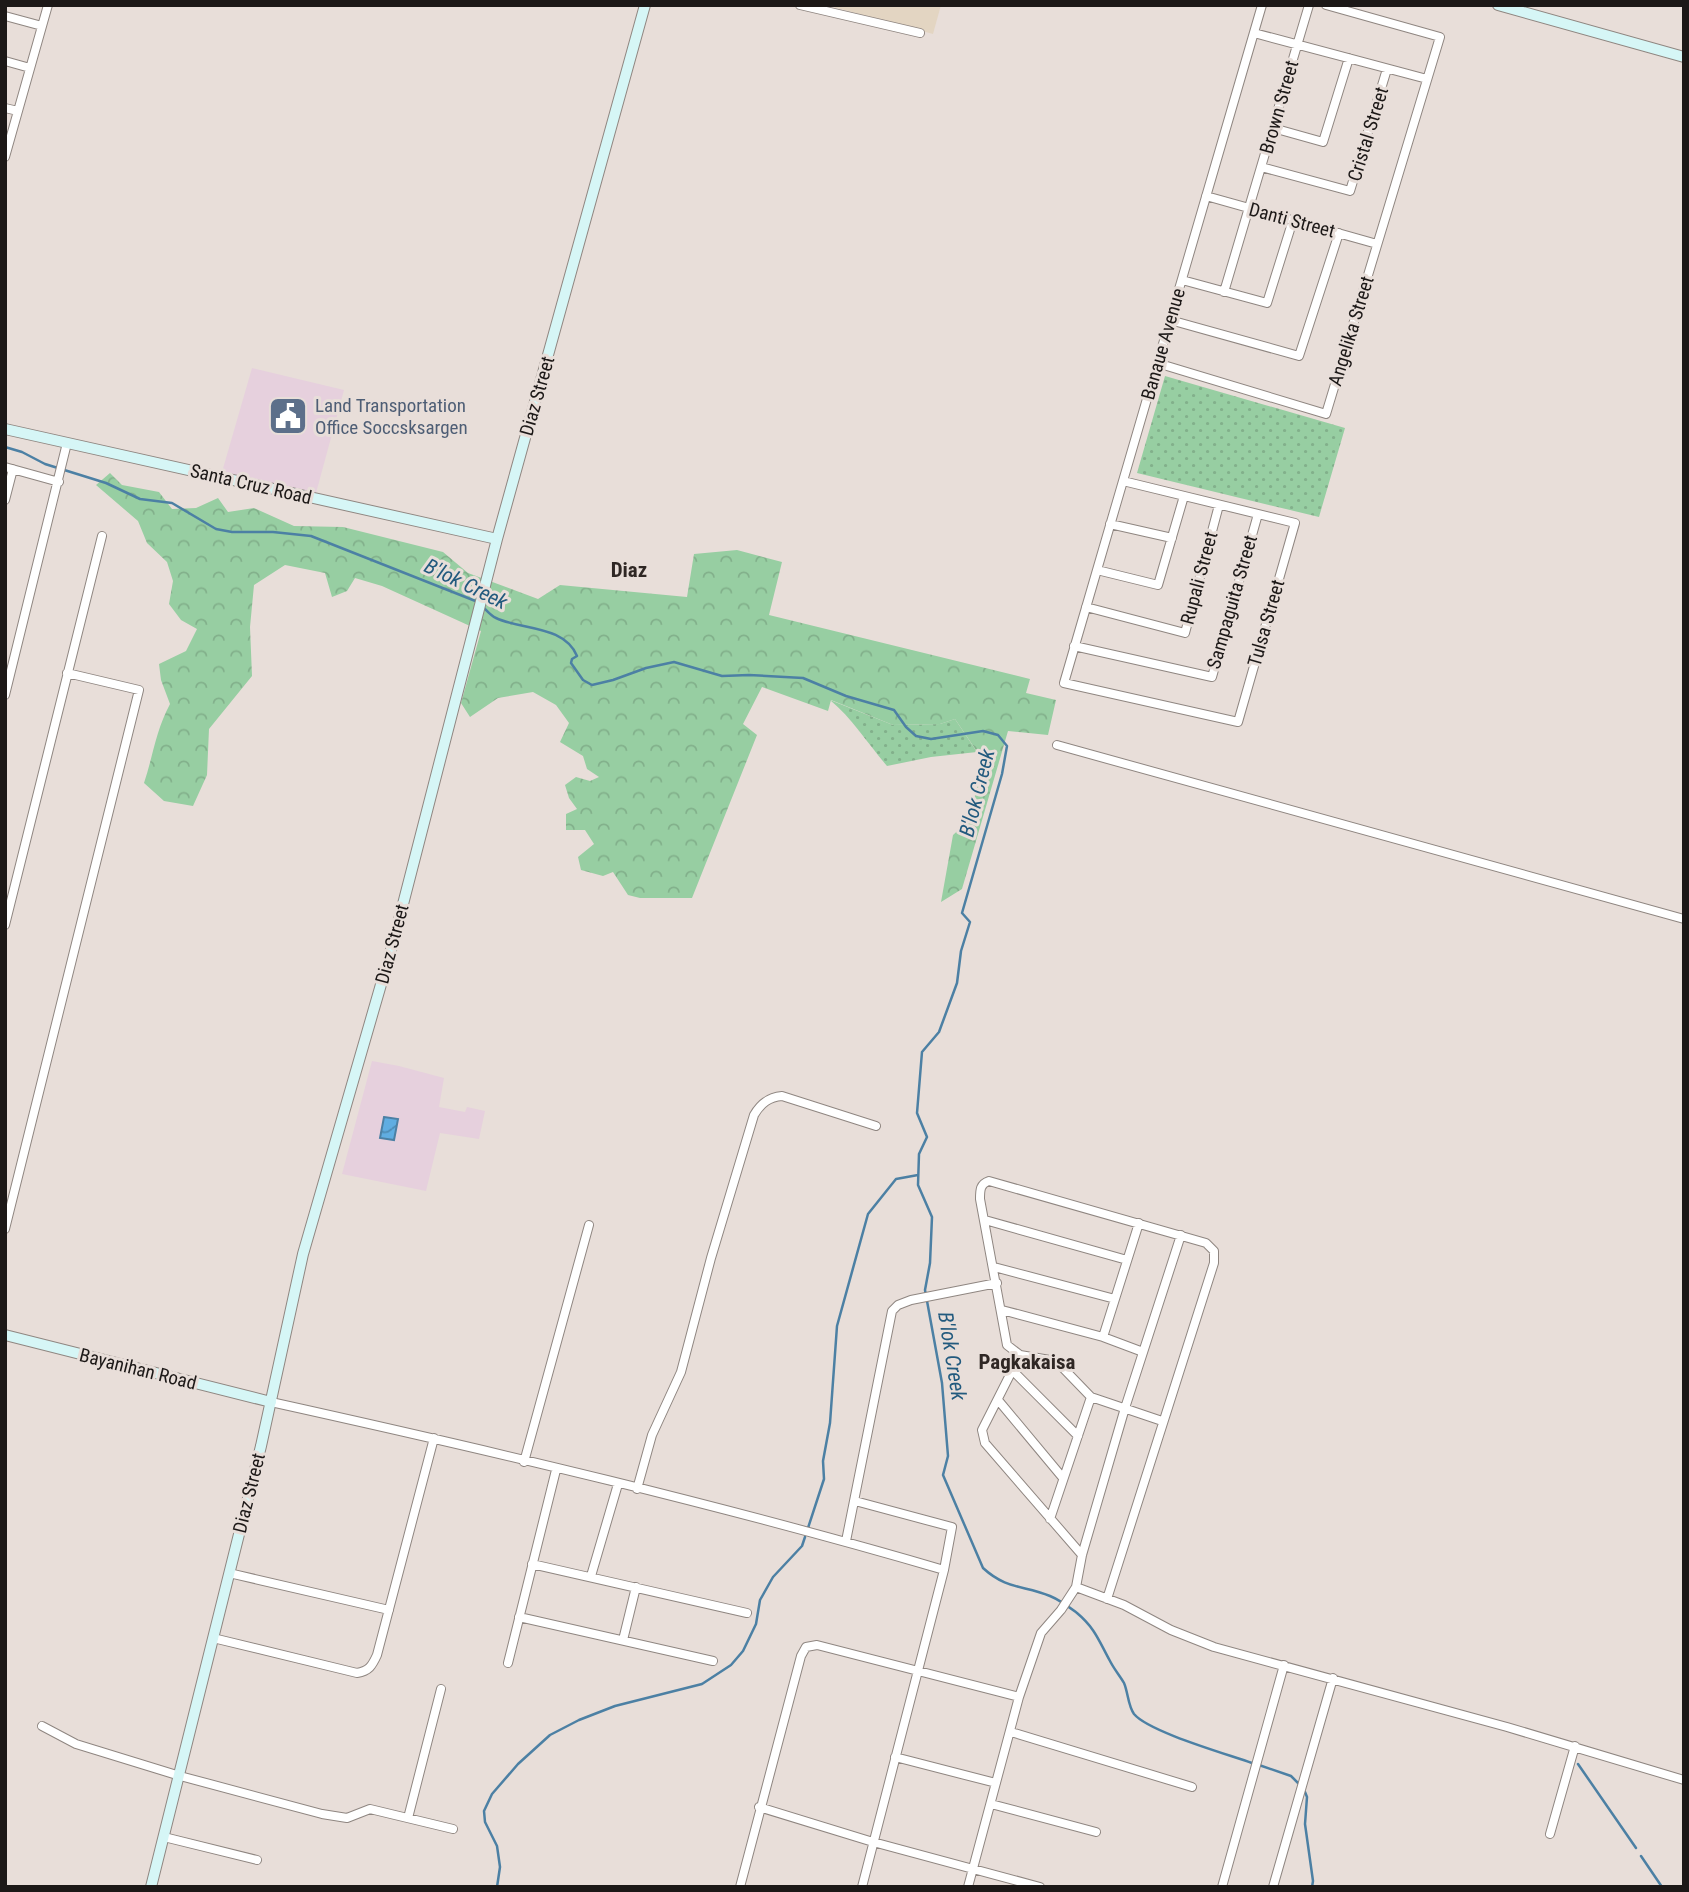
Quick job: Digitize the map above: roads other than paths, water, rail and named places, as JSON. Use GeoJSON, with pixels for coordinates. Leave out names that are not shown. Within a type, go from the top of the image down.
{"type":"FeatureCollection","features":[{"type":"Feature","properties":{"kind":"main road","name":"Diaz Street"},"geometry":{"type":"LineString","coordinates":[[151,1887],[271,1402],[303,1254],[393,943],[497,539],[645,5]]}},
{"type":"Feature","properties":{"kind":"main road"},"geometry":{"type":"LineString","coordinates":[[1499,5],[1684,57]]}},
{"type":"Feature","properties":{"kind":"main road","name":"Santa Cruz Road"},"geometry":{"type":"LineString","coordinates":[[5,429],[497,539]]}},
{"type":"Feature","properties":{"kind":"main road","name":"Bayanihan Road"},"geometry":{"type":"LineString","coordinates":[[5,1335],[271,1402]]}},
{"type":"Feature","properties":{"kind":"street"},"geometry":{"type":"LineString","coordinates":[[6,154],[48,5]]}},
{"type":"Feature","properties":{"kind":"street"},"geometry":{"type":"LineString","coordinates":[[800,5],[920,33]]}},
{"type":"Feature","properties":{"kind":"street","name":"Banaue Avenue"},"geometry":{"type":"LineString","coordinates":[[1064,683],[1262,5]]}},
{"type":"Feature","properties":{"kind":"street","name":"Brown Street"},"geometry":{"type":"LineString","coordinates":[[1224,292],[1309,5]]}},
{"type":"Feature","properties":{"kind":"street","name":"Angelika Street"},"geometry":{"type":"LineString","coordinates":[[1157,363],[1326,414],[1440,37],[1326,5]]}},
{"type":"Feature","properties":{"kind":"street"},"geometry":{"type":"LineString","coordinates":[[5,16],[42,26]]}},
{"type":"Feature","properties":{"kind":"street"},"geometry":{"type":"LineString","coordinates":[[1254,33],[1427,79]]}},
{"type":"Feature","properties":{"kind":"street"},"geometry":{"type":"LineString","coordinates":[[1273,128],[1323,142],[1349,58]]}},
{"type":"Feature","properties":{"kind":"street"},"geometry":{"type":"LineString","coordinates":[[5,61],[30,68]]}},
{"type":"Feature","properties":{"kind":"street","name":"Cristal Street"},"geometry":{"type":"LineString","coordinates":[[1261,167],[1350,191],[1387,69]]}},
{"type":"Feature","properties":{"kind":"street"},"geometry":{"type":"LineString","coordinates":[[5,108],[18,111]]}},
{"type":"Feature","properties":{"kind":"street","name":"Danti Street"},"geometry":{"type":"LineString","coordinates":[[1206,196],[1377,244]]}},
{"type":"Feature","properties":{"kind":"street"},"geometry":{"type":"LineString","coordinates":[[1182,280],[1267,303],[1293,220]]}},
{"type":"Feature","properties":{"kind":"street"},"geometry":{"type":"LineString","coordinates":[[1170,320],[1299,356],[1339,233]]}},
{"type":"Feature","properties":{"kind":"street"},"geometry":{"type":"LineString","coordinates":[[5,695],[67,443]]}},
{"type":"Feature","properties":{"kind":"street"},"geometry":{"type":"LineString","coordinates":[[5,500],[9,468],[61,474]]}},
{"type":"Feature","properties":{"kind":"street","name":"Tulsa Street"},"geometry":{"type":"LineString","coordinates":[[1064,683],[1238,722],[1295,523],[1123,481]]}},
{"type":"Feature","properties":{"kind":"street"},"geometry":{"type":"LineString","coordinates":[[1097,569],[1158,585],[1184,496]]}},
{"type":"Feature","properties":{"kind":"street","name":"Rupali Street"},"geometry":{"type":"LineString","coordinates":[[1086,607],[1185,633],[1219,505]]}},
{"type":"Feature","properties":{"kind":"street","name":"Sampaguita Street"},"geometry":{"type":"LineString","coordinates":[[1074,646],[1212,677],[1258,514]]}},
{"type":"Feature","properties":{"kind":"street"},"geometry":{"type":"LineString","coordinates":[[1110,524],[1172,538]]}},
{"type":"Feature","properties":{"kind":"street"},"geometry":{"type":"LineString","coordinates":[[5,925],[102,536]]}},
{"type":"Feature","properties":{"kind":"street"},"geometry":{"type":"LineString","coordinates":[[5,1229],[138,690],[67,673]]}},
{"type":"Feature","properties":{"kind":"street"},"geometry":{"type":"LineString","coordinates":[[1057,746],[1684,919]]}},
{"type":"Feature","properties":{"kind":"street"},"geometry":{"type":"LineString","coordinates":[[637,1489],[652,1435],[681,1372],[711,1258],[758,1108],[773,1097],[782,1096],[876,1126]]}},
{"type":"Feature","properties":{"kind":"street"},"geometry":{"type":"LineString","coordinates":[[1107,1599],[1215,1256],[1211,1246],[1181,1235],[989,1181],[985,1183],[980,1189],[1005,1341],[1020,1355],[1051,1360],[1062,1367],[1091,1396],[1162,1421]]}},
{"type":"Feature","properties":{"kind":"street"},"geometry":{"type":"LineString","coordinates":[[985,1220],[1126,1260]]}},
{"type":"Feature","properties":{"kind":"street"},"geometry":{"type":"LineString","coordinates":[[1103,1337],[1139,1223]]}},
{"type":"Feature","properties":{"kind":"street"},"geometry":{"type":"LineString","coordinates":[[524,1462],[589,1225]]}},
{"type":"Feature","properties":{"kind":"street"},"geometry":{"type":"LineString","coordinates":[[968,1887],[1019,1697],[1041,1633],[1076,1587],[1082,1555],[1125,1408],[1181,1235]]}},
{"type":"Feature","properties":{"kind":"street"},"geometry":{"type":"LineString","coordinates":[[994,1267],[1115,1299]]}},
{"type":"Feature","properties":{"kind":"street"},"geometry":{"type":"LineString","coordinates":[[846,1541],[894,1307],[904,1301],[997,1283]]}},
{"type":"Feature","properties":{"kind":"street"},"geometry":{"type":"LineString","coordinates":[[1002,1310],[1103,1337],[1143,1352]]}},
{"type":"Feature","properties":{"kind":"street"},"geometry":{"type":"LineString","coordinates":[[1020,1355],[982,1430],[983,1440],[1082,1555]]}},
{"type":"Feature","properties":{"kind":"street"},"geometry":{"type":"LineString","coordinates":[[1013,1371],[1078,1436]]}},
{"type":"Feature","properties":{"kind":"street"},"geometry":{"type":"LineString","coordinates":[[1050,1519],[1091,1396]]}},
{"type":"Feature","properties":{"kind":"street"},"geometry":{"type":"LineString","coordinates":[[998,1400],[1063,1478]]}},
{"type":"Feature","properties":{"kind":"street"},"geometry":{"type":"LineString","coordinates":[[271,1402],[434,1438],[846,1541],[944,1570]]}},
{"type":"Feature","properties":{"kind":"street"},"geometry":{"type":"LineString","coordinates":[[213,1638],[357,1673],[372,1667],[434,1438]]}},
{"type":"Feature","properties":{"kind":"street"},"geometry":{"type":"LineString","coordinates":[[508,1663],[556,1469]]}},
{"type":"Feature","properties":{"kind":"street"},"geometry":{"type":"LineString","coordinates":[[591,1576],[618,1484]]}},
{"type":"Feature","properties":{"kind":"street"},"geometry":{"type":"LineString","coordinates":[[855,1501],[952,1527],[944,1570],[862,1887]]}},
{"type":"Feature","properties":{"kind":"street"},"geometry":{"type":"LineString","coordinates":[[532,1564],[747,1613]]}},
{"type":"Feature","properties":{"kind":"street"},"geometry":{"type":"LineString","coordinates":[[229,1573],[389,1611]]}},
{"type":"Feature","properties":{"kind":"street"},"geometry":{"type":"LineString","coordinates":[[623,1640],[636,1587]]}},
{"type":"Feature","properties":{"kind":"street"},"geometry":{"type":"LineString","coordinates":[[1076,1587],[1124,1605],[1193,1640],[1575,1746],[1684,1780]]}},
{"type":"Feature","properties":{"kind":"street"},"geometry":{"type":"LineString","coordinates":[[519,1617],[713,1661]]}},
{"type":"Feature","properties":{"kind":"street"},"geometry":{"type":"LineString","coordinates":[[740,1887],[759,1807],[801,1656],[806,1647],[817,1645],[1019,1697]]}},
{"type":"Feature","properties":{"kind":"street"},"geometry":{"type":"LineString","coordinates":[[1222,1887],[1284,1665]]}},
{"type":"Feature","properties":{"kind":"street"},"geometry":{"type":"LineString","coordinates":[[1273,1887],[1333,1678]]}},
{"type":"Feature","properties":{"kind":"street"},"geometry":{"type":"LineString","coordinates":[[408,1818],[441,1689]]}},
{"type":"Feature","properties":{"kind":"street"},"geometry":{"type":"LineString","coordinates":[[42,1726],[76,1744],[180,1776],[341,1818],[370,1809],[453,1829]]}},
{"type":"Feature","properties":{"kind":"street"},"geometry":{"type":"LineString","coordinates":[[1011,1732],[1192,1787]]}},
{"type":"Feature","properties":{"kind":"street"},"geometry":{"type":"LineString","coordinates":[[1550,1834],[1575,1746]]}},
{"type":"Feature","properties":{"kind":"street"},"geometry":{"type":"LineString","coordinates":[[895,1757],[996,1783]]}},
{"type":"Feature","properties":{"kind":"street"},"geometry":{"type":"LineString","coordinates":[[991,1804],[1096,1832]]}},
{"type":"Feature","properties":{"kind":"street"},"geometry":{"type":"LineString","coordinates":[[759,1807],[873,1842],[1040,1887]]}},
{"type":"Feature","properties":{"kind":"street"},"geometry":{"type":"LineString","coordinates":[[164,1837],[257,1860]]}},
{"type":"Feature","properties":{"kind":"water"},"geometry":{"type":"Polygon","coordinates":[[[384,1117],[398,1119],[394,1140],[380,1138],[384,1117]]]}},
{"type":"Feature","properties":{"kind":"waterway","name":"B'lok Creek"},"geometry":{"type":"LineString","coordinates":[[5,447],[45,464],[106,483],[140,499],[172,503],[216,529],[311,536],[478,602]]}},
{"type":"Feature","properties":{"kind":"waterway","name":"B'lok Creek"},"geometry":{"type":"LineString","coordinates":[[483,607],[496,618],[541,630],[562,639],[571,646],[577,656],[571,663],[583,680],[592,685],[674,662],[722,676],[803,678],[846,696],[894,710],[916,736],[931,739],[983,731],[998,735],[1007,746],[1002,774],[962,913],[970,922],[961,951],[957,983],[939,1032],[922,1052],[917,1113],[927,1137],[919,1154],[918,1185],[932,1217],[930,1263],[925,1290],[942,1383],[948,1456],[943,1475],[983,1568],[1008,1584],[1054,1598],[1083,1619],[1096,1635],[1124,1683],[1134,1714],[1142,1721],[1171,1735],[1252,1763]]}},
{"type":"Feature","properties":{"kind":"waterway"},"geometry":{"type":"LineString","coordinates":[[808,1528],[824,1479],[823,1461],[830,1423],[837,1326],[868,1214],[896,1179],[918,1175]]}},
{"type":"Feature","properties":{"kind":"waterway"},"geometry":{"type":"LineString","coordinates":[[497,1887],[500,1867],[497,1846],[485,1822],[484,1811],[492,1794],[518,1764],[550,1735],[579,1720],[615,1706],[702,1684],[731,1665],[743,1651],[756,1624],[760,1600],[773,1577],[802,1546],[805,1537]]}},
{"type":"Feature","properties":{"kind":"waterway"},"geometry":{"type":"LineString","coordinates":[[1578,1764],[1636,1848]]}},
{"type":"Feature","properties":{"kind":"waterway","name":"B'lok Creek"},"geometry":{"type":"LineString","coordinates":[[1259,1765],[1291,1776],[1300,1785]]}},
{"type":"Feature","properties":{"kind":"waterway","name":"B'lok Creek"},"geometry":{"type":"LineString","coordinates":[[1305,1792],[1305,1824],[1312,1887]]}},
{"type":"Feature","properties":{"kind":"waterway"},"geometry":{"type":"LineString","coordinates":[[1641,1856],[1662,1887]]}},
{"type":"Feature","properties":{"kind":"place","name":"Land Transportation Office Soccsksargen"},"geometry":{"type":"Point","coordinates":[288,416]}},
{"type":"Feature","properties":{"kind":"district","name":"Diaz"},"geometry":{"type":"Point","coordinates":[629,570]}},
{"type":"Feature","properties":{"kind":"district","name":"Pagkakaisa"},"geometry":{"type":"Point","coordinates":[1027,1362]}}]}
